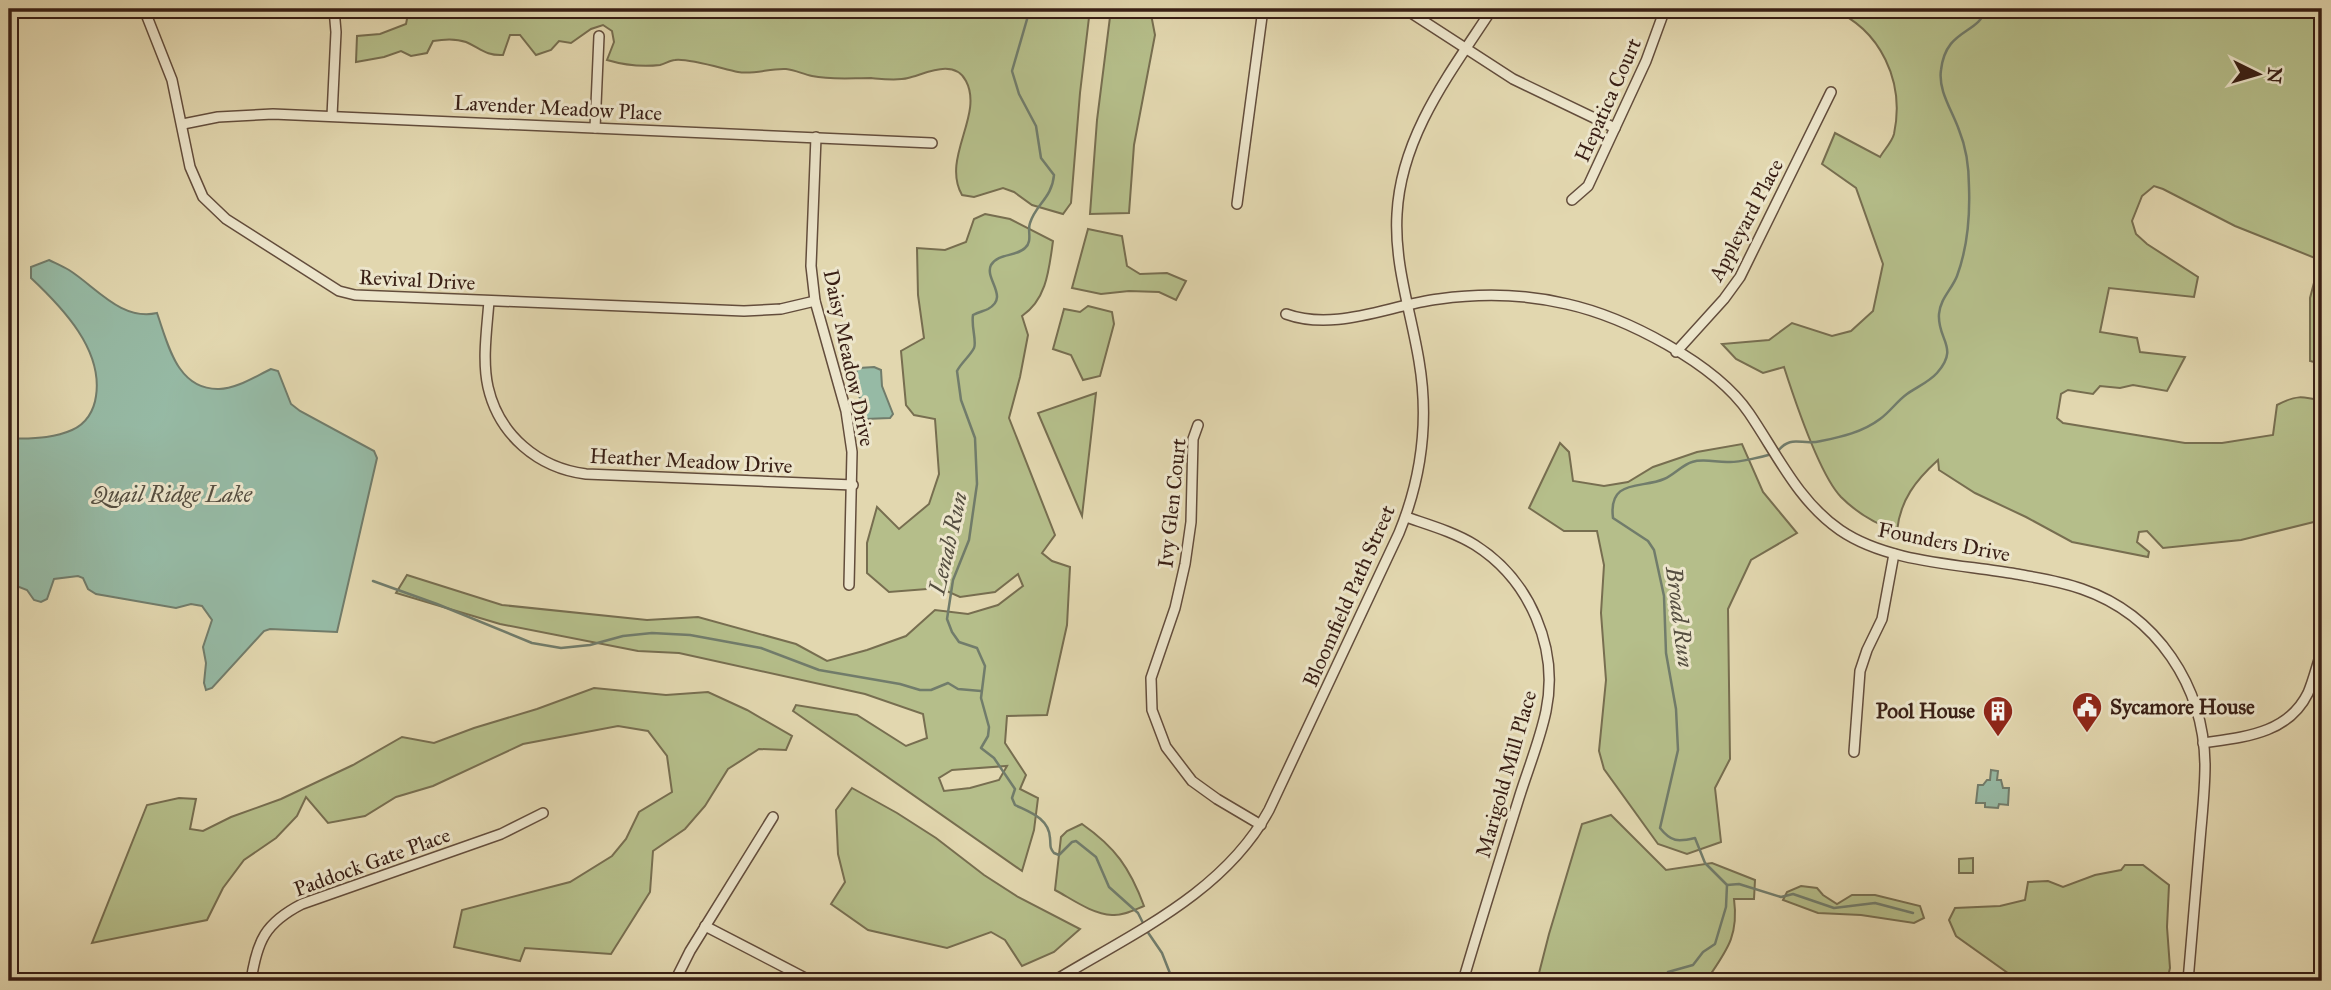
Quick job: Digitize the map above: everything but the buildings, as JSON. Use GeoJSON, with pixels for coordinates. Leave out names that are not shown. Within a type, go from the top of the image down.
{"type":"FeatureCollection","features":[{"type":"Feature","properties":{"kind":"street","name":"Revival Drive"},"geometry":{"type":"LineString","coordinates":[[144,9],[167,64],[183,124],[193,178],[209,205],[330,287],[355,295],[744,311],[781,309],[815,301]]}},
{"type":"Feature","properties":{"kind":"street"},"geometry":{"type":"LineString","coordinates":[[332,116],[336,32],[334,9]]}},
{"type":"Feature","properties":{"kind":"street"},"geometry":{"type":"LineString","coordinates":[[1237,204],[1263,9]]}},
{"type":"Feature","properties":{"kind":"street"},"geometry":{"type":"LineString","coordinates":[[1405,9],[1513,79],[1615,128]]}},
{"type":"Feature","properties":{"kind":"street","name":"Bloomfield Path Street"},"geometry":{"type":"LineString","coordinates":[[1054,981],[1205,887],[1247,846],[1261,825],[1406,516],[1420,461],[1424,420],[1419,360],[1397,239],[1397,213],[1410,150],[1426,112],[1492,9]]}},
{"type":"Feature","properties":{"kind":"street","name":"Hepatica Court"},"geometry":{"type":"LineString","coordinates":[[1572,200],[1588,186],[1646,61],[1665,9]]}},
{"type":"Feature","properties":{"kind":"street"},"geometry":{"type":"LineString","coordinates":[[595,128],[599,36]]}},
{"type":"Feature","properties":{"kind":"street","name":"Appleyard Place"},"geometry":{"type":"LineString","coordinates":[[1676,352],[1724,299],[1740,277],[1831,92]]}},
{"type":"Feature","properties":{"kind":"street","name":"Lavender Meadow Place"},"geometry":{"type":"LineString","coordinates":[[183,124],[236,115],[332,116],[932,143]]}},
{"type":"Feature","properties":{"kind":"street","name":"Daisy Meadow Drive"},"geometry":{"type":"LineString","coordinates":[[816,137],[811,255],[815,301],[846,411],[852,452],[849,585]]}},
{"type":"Feature","properties":{"kind":"street","name":"Founders Drive"},"geometry":{"type":"LineString","coordinates":[[1286,314],[1301,320],[1323,321],[1437,299],[1488,295],[1538,298],[1614,318],[1652,336],[1713,376],[1729,390],[1749,413],[1804,498],[1823,517],[1855,539],[1894,554],[2057,581],[2104,598],[2124,610],[2154,635],[2182,673],[2197,711],[2203,743],[2205,768],[2188,981]]}},
{"type":"Feature","properties":{"kind":"street","name":"Heather Meadow Drive"},"geometry":{"type":"LineString","coordinates":[[489,301],[486,368],[491,398],[512,436],[544,461],[569,471],[586,474],[853,485]]}},
{"type":"Feature","properties":{"kind":"street","name":"Ivy Glen Court"},"geometry":{"type":"LineString","coordinates":[[1198,425],[1193,439],[1191,522],[1185,564],[1175,608],[1151,678],[1152,710],[1166,747],[1192,781],[1216,799],[1261,825]]}},
{"type":"Feature","properties":{"kind":"street","name":"Marigold Mill Place"},"geometry":{"type":"LineString","coordinates":[[1406,516],[1462,538],[1492,558],[1520,588],[1546,644],[1549,677],[1546,712],[1463,981]]}},
{"type":"Feature","properties":{"kind":"street"},"geometry":{"type":"LineString","coordinates":[[1854,752],[1860,671],[1882,619],[1894,554]]}},
{"type":"Feature","properties":{"kind":"street"},"geometry":{"type":"LineString","coordinates":[[2203,743],[2251,736],[2271,730],[2283,722],[2306,697],[2322,651]]}},
{"type":"Feature","properties":{"kind":"street","name":"Paddock Gate Place"},"geometry":{"type":"LineString","coordinates":[[251,981],[254,958],[260,942],[275,920],[286,912],[501,834],[543,813]]}},
{"type":"Feature","properties":{"kind":"street"},"geometry":{"type":"LineString","coordinates":[[675,981],[705,926],[773,817]]}},
{"type":"Feature","properties":{"kind":"street"},"geometry":{"type":"LineString","coordinates":[[705,926],[811,981]]}},
{"type":"Feature","properties":{"kind":"shaded area"},"geometry":{"type":"Polygon","coordinates":[[[409,9],[1090,9],[1071,203],[1063,214],[1032,205],[1014,192],[1003,188],[974,197],[962,195],[956,166],[970,108],[970,94],[966,81],[954,70],[939,69],[890,80],[826,78],[786,69],[744,73],[681,60],[640,66],[607,60],[614,42],[612,31],[603,25],[591,29],[571,43],[559,41],[551,50],[536,55],[520,35],[510,35],[503,55],[488,53],[462,41],[445,39],[433,41],[427,53],[411,56],[401,51],[356,62],[357,36],[380,34],[406,24],[409,9]]]}},
{"type":"Feature","properties":{"kind":"shaded area"},"geometry":{"type":"Polygon","coordinates":[[[1111,9],[1150,9],[1155,35],[1134,145],[1129,213],[1090,214],[1097,120],[1111,9]]]}},
{"type":"Feature","properties":{"kind":"shaded area"},"geometry":{"type":"Polygon","coordinates":[[[1831,9],[2322,9],[2322,364],[2310,361],[2310,298],[2320,260],[2235,226],[2154,186],[2142,196],[2132,221],[2136,234],[2198,277],[2194,297],[2109,288],[2100,332],[2137,338],[2140,352],[2185,357],[2167,391],[2133,385],[2120,388],[2100,386],[2093,394],[2068,390],[2061,394],[2057,418],[2063,423],[2185,443],[2222,443],[2273,435],[2277,405],[2284,402],[2299,397],[2322,401],[2322,520],[2241,540],[2163,548],[2147,531],[2139,532],[2137,542],[2149,552],[2148,557],[2072,542],[1975,493],[1939,470],[1938,460],[1910,491],[1897,531],[1867,517],[1841,497],[1816,454],[1784,367],[1763,373],[1736,359],[1722,344],[1769,340],[1792,323],[1832,336],[1851,331],[1873,311],[1883,264],[1856,188],[1822,164],[1835,133],[1880,157],[1894,134],[1896,95],[1892,77],[1876,44],[1849,18],[1831,9]]]}},
{"type":"Feature","properties":{"kind":"shaded area"},"geometry":{"type":"Polygon","coordinates":[[[985,214],[1010,219],[1053,241],[1042,292],[1022,316],[1028,335],[1009,418],[1055,535],[1042,553],[1052,561],[1070,567],[1067,625],[1047,715],[1007,716],[1005,743],[1026,775],[1020,789],[1038,798],[1034,830],[1022,871],[793,711],[796,705],[857,715],[906,746],[927,738],[923,714],[865,694],[679,653],[638,651],[500,624],[396,593],[407,575],[502,605],[647,620],[698,617],[796,644],[827,661],[906,636],[935,610],[968,614],[998,605],[1023,586],[1018,574],[995,592],[960,597],[940,588],[889,592],[867,573],[867,543],[877,507],[899,529],[929,504],[939,474],[935,419],[914,415],[906,405],[901,351],[924,338],[918,295],[917,248],[945,250],[966,242],[974,219],[985,214]],[[1007,766],[952,770],[939,778],[944,791],[970,788],[999,780],[1007,766]]]}},
{"type":"Feature","properties":{"kind":"shaded area"},"geometry":{"type":"Polygon","coordinates":[[[1088,229],[1122,236],[1127,266],[1140,274],[1167,273],[1186,281],[1176,300],[1159,292],[1101,294],[1072,288],[1088,229]]]}},
{"type":"Feature","properties":{"kind":"shaded area"},"geometry":{"type":"Polygon","coordinates":[[[1088,306],[1112,312],[1114,324],[1100,376],[1083,380],[1071,355],[1053,349],[1064,309],[1080,312],[1088,306]]]}},
{"type":"Feature","properties":{"kind":"shaded area"},"geometry":{"type":"Polygon","coordinates":[[[1096,393],[1082,516],[1038,413],[1096,393]]]}},
{"type":"Feature","properties":{"kind":"shaded area"},"geometry":{"type":"Polygon","coordinates":[[[1560,443],[1569,452],[1573,481],[1604,486],[1628,482],[1653,467],[1697,452],[1742,444],[1763,492],[1797,533],[1751,560],[1728,609],[1730,759],[1715,788],[1721,842],[1687,854],[1658,844],[1604,769],[1599,751],[1606,680],[1601,613],[1604,565],[1597,531],[1564,531],[1529,508],[1560,443]]]}},
{"type":"Feature","properties":{"kind":"shaded area"},"geometry":{"type":"Polygon","coordinates":[[[594,688],[666,695],[708,692],[747,710],[792,736],[786,750],[759,749],[728,769],[705,806],[685,829],[653,851],[650,892],[611,954],[525,948],[520,961],[454,947],[462,910],[570,882],[612,856],[626,839],[639,812],[672,792],[667,756],[648,731],[618,726],[523,744],[433,786],[396,797],[365,816],[328,823],[306,797],[297,816],[276,838],[244,860],[223,888],[207,920],[92,943],[147,805],[179,798],[196,799],[190,829],[203,831],[231,817],[281,799],[353,765],[402,737],[434,743],[594,688]]]}},
{"type":"Feature","properties":{"kind":"shaded area"},"geometry":{"type":"Polygon","coordinates":[[[852,788],[936,838],[1018,897],[1080,929],[1054,952],[1022,966],[1005,940],[991,932],[947,948],[868,930],[831,904],[845,882],[838,854],[836,810],[852,788]]]}},
{"type":"Feature","properties":{"kind":"shaded area"},"geometry":{"type":"Polygon","coordinates":[[[1611,815],[1666,870],[1712,863],[1755,880],[1754,899],[1734,899],[1733,934],[1706,981],[1537,981],[1582,824],[1611,815]]]}},
{"type":"Feature","properties":{"kind":"shaded area"},"geometry":{"type":"Polygon","coordinates":[[[1082,824],[1104,841],[1120,859],[1144,906],[1120,915],[1105,914],[1082,906],[1055,890],[1061,837],[1082,824]]]}},
{"type":"Feature","properties":{"kind":"shaded area"},"geometry":{"type":"Polygon","coordinates":[[[1973,858],[1973,873],[1959,873],[1959,859],[1973,858]]]}},
{"type":"Feature","properties":{"kind":"shaded area"},"geometry":{"type":"Polygon","coordinates":[[[2125,865],[2143,865],[2169,885],[2167,927],[2170,968],[2167,981],[2038,981],[2036,978],[2019,981],[1956,936],[1949,920],[1955,908],[2000,906],[2025,900],[2028,882],[2048,881],[2063,887],[2095,875],[2121,870],[2125,865]]]}},
{"type":"Feature","properties":{"kind":"shaded area"},"geometry":{"type":"Polygon","coordinates":[[[1801,886],[1817,888],[1837,904],[1852,895],[1875,895],[1920,906],[1924,918],[1914,923],[1861,915],[1818,913],[1783,900],[1787,892],[1801,886]]]}},
{"type":"Feature","properties":{"kind":"water","name":"Quail Ridge Lake"},"geometry":{"type":"Polygon","coordinates":[[[49,260],[69,270],[120,307],[144,314],[157,313],[176,363],[193,382],[219,389],[246,382],[271,369],[278,371],[291,404],[374,451],[377,458],[337,632],[264,631],[212,688],[206,690],[203,647],[212,620],[202,606],[191,604],[176,608],[96,594],[88,589],[83,578],[78,576],[54,579],[47,599],[41,602],[34,600],[27,590],[9,583],[9,439],[49,437],[72,430],[88,416],[96,396],[97,379],[87,346],[67,316],[31,278],[31,267],[49,260]]]}},
{"type":"Feature","properties":{"kind":"water"},"geometry":{"type":"Polygon","coordinates":[[[874,367],[881,370],[882,386],[893,414],[890,418],[865,419],[854,375],[859,368],[874,367]]]}},
{"type":"Feature","properties":{"kind":"water"},"geometry":{"type":"Polygon","coordinates":[[[1991,770],[1998,771],[1997,780],[2001,780],[2003,788],[2009,788],[2008,805],[1999,804],[1998,808],[1976,803],[1978,785],[1990,780],[1991,770]]]}},
{"type":"Feature","properties":{"kind":"waterway","name":"Lenah Run"},"geometry":{"type":"LineString","coordinates":[[1030,9],[1012,71],[1019,94],[1036,126],[1041,158],[1054,175],[1053,183],[1030,223],[1027,245],[1021,251],[998,259],[991,265],[997,299],[988,309],[973,315],[974,348],[957,371],[961,400],[975,438],[977,484],[969,540],[953,580],[947,619],[959,642],[977,648],[985,666],[981,698],[989,727],[988,736],[981,748],[994,758],[1015,789],[1012,798],[1015,805],[1046,825],[1054,853],[1059,855],[1076,841],[1096,857],[1109,887],[1138,913],[1144,925]]}},
{"type":"Feature","properties":{"kind":"waterway","name":"Broad Run"},"geometry":{"type":"LineString","coordinates":[[1778,451],[1788,443],[1814,442],[1844,436],[1873,424],[1907,394],[1930,379],[1944,364],[1947,350],[1939,314],[1955,281],[1963,255],[1969,198],[1965,150],[1944,93],[1941,70],[1949,46],[1976,24],[1986,9]]}},
{"type":"Feature","properties":{"kind":"waterway","name":"Broad Run"},"geometry":{"type":"LineString","coordinates":[[1665,981],[1668,972],[1693,965],[1703,952],[1715,944],[1726,907],[1727,885],[1705,863],[1695,838],[1675,840],[1660,828],[1678,750],[1676,709],[1666,653],[1664,596],[1654,550],[1648,541],[1613,518],[1613,505],[1616,496],[1628,487],[1664,479],[1692,462],[1734,462],[1772,454]]}},
{"type":"Feature","properties":{"kind":"waterway"},"geometry":{"type":"LineString","coordinates":[[373,581],[532,643],[561,648],[652,633],[690,635],[761,648],[819,670],[920,690],[931,690],[948,683],[958,689],[981,691]]}},
{"type":"Feature","properties":{"kind":"waterway"},"geometry":{"type":"LineString","coordinates":[[1727,885],[1739,884],[1781,897],[1793,894],[1834,908],[1875,903],[1913,913]]}},
{"type":"Feature","properties":{"kind":"waterway","name":"Lenah Run"},"geometry":{"type":"LineString","coordinates":[[1147,931],[1162,953],[1173,981]]}},
{"type":"Feature","properties":{"kind":"place","name":"Sycamore House"},"geometry":{"type":"Point","coordinates":[2087,734]}},
{"type":"Feature","properties":{"kind":"place","name":"Pool House"},"geometry":{"type":"Point","coordinates":[1998,738]}}]}
